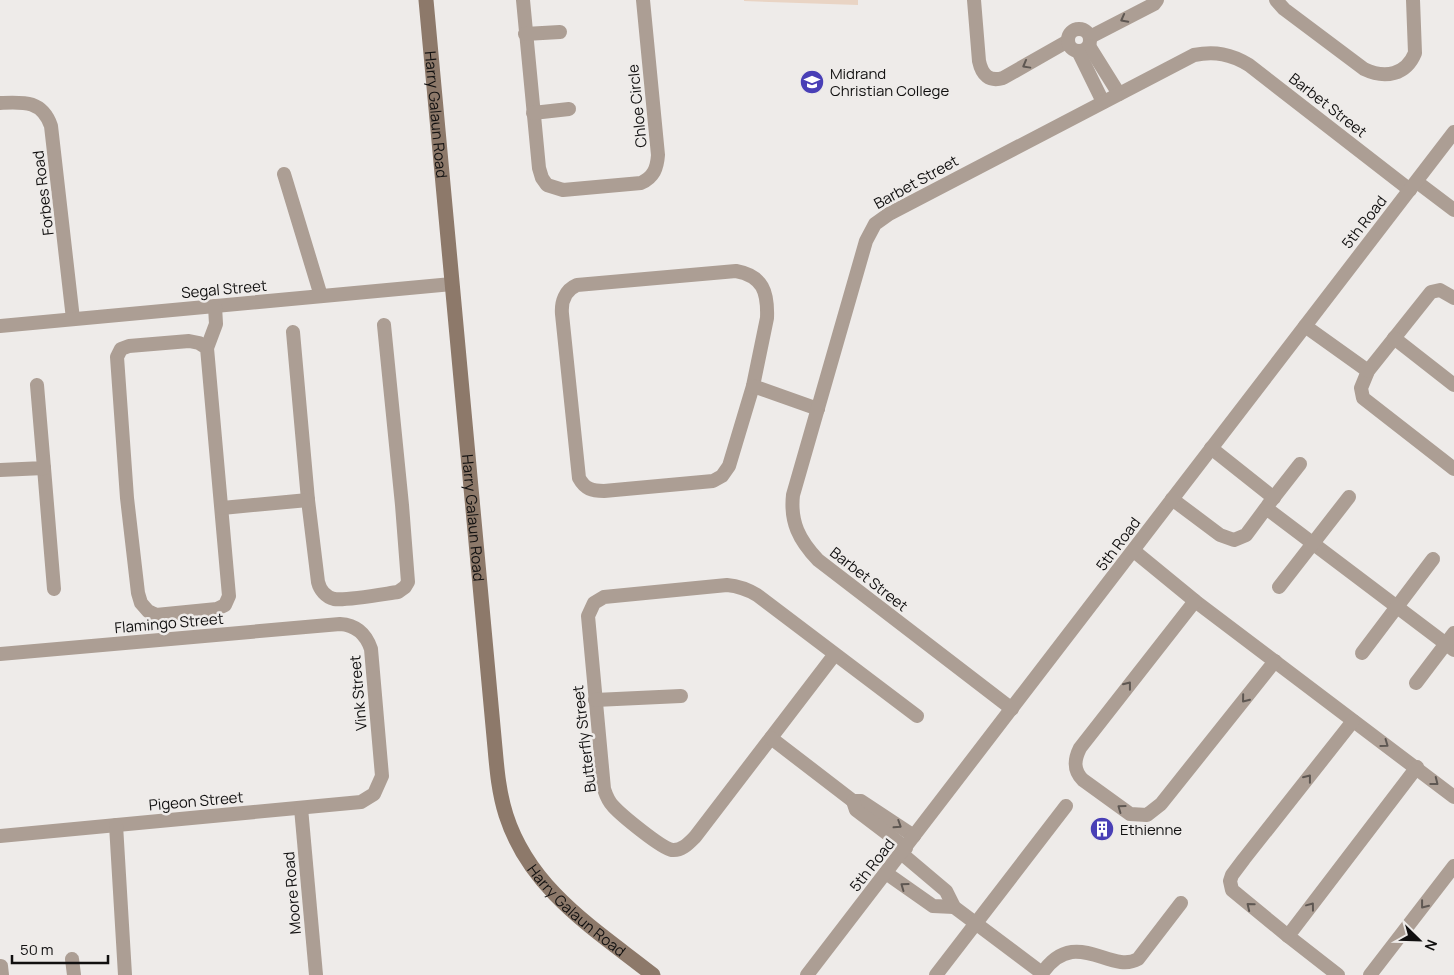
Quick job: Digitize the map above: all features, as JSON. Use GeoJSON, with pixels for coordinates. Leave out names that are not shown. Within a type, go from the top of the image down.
{"type":"FeatureCollection","features":[{"type":"Feature","properties":{"kind":"main road","name":"Harry Galaun Road"},"geometry":{"type":"LineString","coordinates":[[426,0],[498,780],[506,816],[520,848],[532,868],[558,900],[653,975]]}},
{"type":"Feature","properties":{"kind":"street","name":"Chloe Circle"},"geometry":{"type":"LineString","coordinates":[[523,0],[533,113],[542,178],[547,185],[563,190],[632,184],[648,179],[654,173],[658,155],[643,0]]}},
{"type":"Feature","properties":{"kind":"street"},"geometry":{"type":"LineString","coordinates":[[974,0],[981,70],[984,75],[993,79],[1003,78],[1081,44],[1154,4],[1157,0]]}},
{"type":"Feature","properties":{"kind":"street"},"geometry":{"type":"LineString","coordinates":[[1276,0],[1284,10],[1364,69],[1373,74],[1384,76],[1394,74],[1412,61],[1415,53],[1413,0]]}},
{"type":"Feature","properties":{"kind":"street"},"geometry":{"type":"LineString","coordinates":[[525,34],[560,32]]}},
{"type":"Feature","properties":{"kind":"street"},"geometry":{"type":"LineString","coordinates":[[1081,44],[1119,94]]}},
{"type":"Feature","properties":{"kind":"street"},"geometry":{"type":"LineString","coordinates":[[1081,44],[1102,102]]}},
{"type":"Feature","properties":{"kind":"street","name":"Barbet Street"},"geometry":{"type":"LineString","coordinates":[[1012,709],[818,560],[800,538],[792,517],[793,495],[866,241],[875,224],[888,214],[1102,102],[1194,55],[1211,52],[1230,55],[1249,65],[1413,186],[1454,210]]}},
{"type":"Feature","properties":{"kind":"street","name":"Forbes Road"},"geometry":{"type":"LineString","coordinates":[[0,103],[18,102],[35,105],[48,117],[51,126],[73,319]]}},
{"type":"Feature","properties":{"kind":"street"},"geometry":{"type":"LineString","coordinates":[[533,113],[569,109]]}},
{"type":"Feature","properties":{"kind":"street","name":"5th Road"},"geometry":{"type":"LineString","coordinates":[[807,975],[1454,132]]}},
{"type":"Feature","properties":{"kind":"street"},"geometry":{"type":"LineString","coordinates":[[284,174],[321,296]]}},
{"type":"Feature","properties":{"kind":"street"},"geometry":{"type":"LineString","coordinates":[[736,271],[751,275],[764,288],[768,307],[752,386],[729,466],[726,472],[718,479],[604,491],[588,489],[579,478],[562,314],[564,298],[568,291],[577,285],[736,271]]}},
{"type":"Feature","properties":{"kind":"street","name":"Segal Street"},"geometry":{"type":"LineString","coordinates":[[0,326],[452,284]]}},
{"type":"Feature","properties":{"kind":"street"},"geometry":{"type":"LineString","coordinates":[[1454,298],[1440,290],[1430,292],[1368,371],[1361,388],[1363,398],[1454,469]]}},
{"type":"Feature","properties":{"kind":"street"},"geometry":{"type":"LineString","coordinates":[[207,348],[189,341],[129,346],[121,349],[117,357],[127,498],[138,593],[141,603],[148,611],[156,615],[217,610],[228,601],[229,589],[207,348],[216,324],[215,306]]}},
{"type":"Feature","properties":{"kind":"street"},"geometry":{"type":"LineString","coordinates":[[293,332],[308,500],[318,582],[324,593],[329,597],[339,599],[398,592],[405,587],[408,576],[384,325]]}},
{"type":"Feature","properties":{"kind":"street"},"geometry":{"type":"LineString","coordinates":[[1305,326],[1368,371]]}},
{"type":"Feature","properties":{"kind":"street"},"geometry":{"type":"LineString","coordinates":[[1394,338],[1454,385]]}},
{"type":"Feature","properties":{"kind":"street"},"geometry":{"type":"LineString","coordinates":[[37,385],[54,589]]}},
{"type":"Feature","properties":{"kind":"street"},"geometry":{"type":"LineString","coordinates":[[752,386],[818,409]]}},
{"type":"Feature","properties":{"kind":"street"},"geometry":{"type":"LineString","coordinates":[[1211,448],[1314,543],[1398,607],[1451,642],[1416,683]]}},
{"type":"Feature","properties":{"kind":"street"},"geometry":{"type":"LineString","coordinates":[[1172,499],[1220,535],[1234,540],[1246,535],[1300,464]]}},
{"type":"Feature","properties":{"kind":"street"},"geometry":{"type":"LineString","coordinates":[[0,470],[44,468]]}},
{"type":"Feature","properties":{"kind":"street"},"geometry":{"type":"LineString","coordinates":[[1279,588],[1349,497]]}},
{"type":"Feature","properties":{"kind":"street"},"geometry":{"type":"LineString","coordinates":[[222,508],[308,500]]}},
{"type":"Feature","properties":{"kind":"street"},"geometry":{"type":"LineString","coordinates":[[1134,550],[1195,601],[1454,796]]}},
{"type":"Feature","properties":{"kind":"street"},"geometry":{"type":"LineString","coordinates":[[1362,654],[1434,559]]}},
{"type":"Feature","properties":{"kind":"street","name":"Butterfly Street"},"geometry":{"type":"LineString","coordinates":[[835,654],[695,837],[684,848],[672,850],[657,841],[619,812],[607,798],[604,789],[588,616],[594,603],[604,597],[727,585],[737,586],[756,595],[835,654],[918,716]]}},
{"type":"Feature","properties":{"kind":"street"},"geometry":{"type":"LineString","coordinates":[[1195,601],[1080,748],[1076,756],[1075,765],[1078,775],[1083,780],[1130,814],[1147,815],[1161,804],[1275,661]]}},
{"type":"Feature","properties":{"kind":"street","name":"Flamingo Street"},"geometry":{"type":"LineString","coordinates":[[0,654],[340,624]]}},
{"type":"Feature","properties":{"kind":"street","name":"Vink Street"},"geometry":{"type":"LineString","coordinates":[[340,624],[350,625],[364,635],[369,642],[382,776]]}},
{"type":"Feature","properties":{"kind":"street"},"geometry":{"type":"LineString","coordinates":[[595,700],[682,696]]}},
{"type":"Feature","properties":{"kind":"street"},"geometry":{"type":"LineString","coordinates":[[1338,975],[1234,893],[1230,881],[1232,875],[1244,859],[1353,720]]}},
{"type":"Feature","properties":{"kind":"street"},"geometry":{"type":"LineString","coordinates":[[771,738],[853,801],[856,810],[904,851],[946,891],[954,907],[1041,974],[1059,957],[1077,952],[1121,965],[1132,964],[1138,959],[1181,903]]}},
{"type":"Feature","properties":{"kind":"street"},"geometry":{"type":"LineString","coordinates":[[1288,936],[1417,768]]}},
{"type":"Feature","properties":{"kind":"street","name":"Pigeon Street"},"geometry":{"type":"LineString","coordinates":[[0,836],[361,802],[374,794],[382,776]]}},
{"type":"Feature","properties":{"kind":"street"},"geometry":{"type":"LineString","coordinates":[[853,801],[861,801],[914,836]]}},
{"type":"Feature","properties":{"kind":"street"},"geometry":{"type":"LineString","coordinates":[[936,975],[1066,806]]}},
{"type":"Feature","properties":{"kind":"street","name":"Moore Road"},"geometry":{"type":"LineString","coordinates":[[301,808],[316,975]]}},
{"type":"Feature","properties":{"kind":"street"},"geometry":{"type":"LineString","coordinates":[[116,825],[125,975]]}},
{"type":"Feature","properties":{"kind":"street"},"geometry":{"type":"LineString","coordinates":[[1370,975],[1454,866]]}},
{"type":"Feature","properties":{"kind":"street"},"geometry":{"type":"LineString","coordinates":[[886,873],[933,906],[954,907]]}},
{"type":"Feature","properties":{"kind":"street"},"geometry":{"type":"LineString","coordinates":[[72,959],[74,975]]}},
{"type":"Feature","properties":{"kind":"shaded area"},"geometry":{"type":"Polygon","coordinates":[[[858,0],[858,5],[744,1],[858,0]]]}},
{"type":"Feature","properties":{"kind":"place","name":"Midrand Christian College"},"geometry":{"type":"Point","coordinates":[812,82]}},
{"type":"Feature","properties":{"kind":"place","name":"Ethienne"},"geometry":{"type":"Point","coordinates":[1102,829]}}]}
